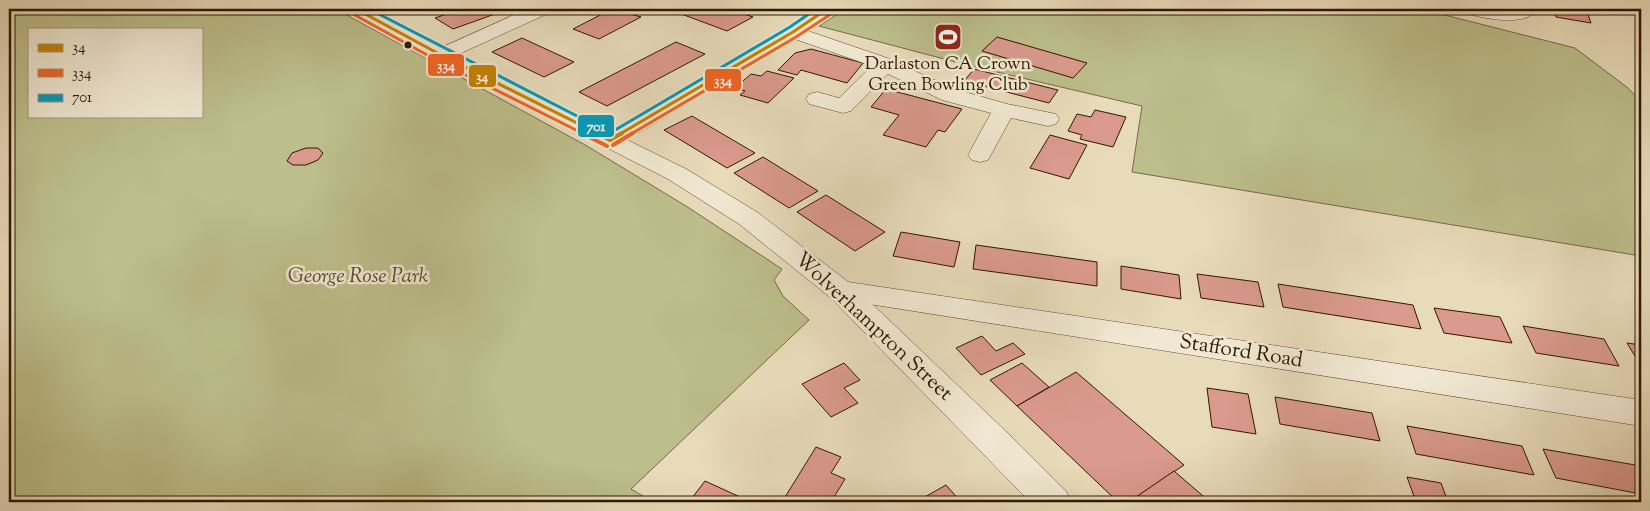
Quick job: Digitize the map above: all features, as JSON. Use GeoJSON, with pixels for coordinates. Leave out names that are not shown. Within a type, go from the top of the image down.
{"type":"FeatureCollection","features":[{"type":"Feature","properties":{"kind":"street","name":"Wolverhampton Street"},"geometry":{"type":"LineString","coordinates":[[356,9],[441,55],[677,174],[748,218],[841,291],[1001,448],[1053,502]]}},
{"type":"Feature","properties":{"kind":"street"},"geometry":{"type":"LineString","coordinates":[[441,55],[542,9]]}},
{"type":"Feature","properties":{"kind":"street"},"geometry":{"type":"LineString","coordinates":[[610,140],[793,32],[827,9]]}},
{"type":"Feature","properties":{"kind":"street"},"geometry":{"type":"LineString","coordinates":[[1471,9],[1504,14],[1525,12],[1529,9]]}},
{"type":"Feature","properties":{"kind":"street"},"geometry":{"type":"LineString","coordinates":[[793,32],[886,64],[915,80],[950,95],[1004,110],[1048,119]]}},
{"type":"Feature","properties":{"kind":"street"},"geometry":{"type":"LineString","coordinates":[[817,99],[843,106],[886,64]]}},
{"type":"Feature","properties":{"kind":"street"},"geometry":{"type":"LineString","coordinates":[[980,155],[1004,110]]}},
{"type":"Feature","properties":{"kind":"street","name":"Stafford Road"},"geometry":{"type":"LineString","coordinates":[[841,291],[1641,413]]}},
{"type":"Feature","properties":{"kind":"green space","name":"George Rose Park"},"geometry":{"type":"Polygon","coordinates":[[[20,9],[336,9],[587,146],[686,206],[782,269],[774,280],[783,296],[809,320],[631,489],[653,502],[9,502],[9,12],[20,9]]]}},
{"type":"Feature","properties":{"kind":"green space"},"geometry":{"type":"Polygon","coordinates":[[[845,9],[1421,9],[1575,48],[1628,88],[1641,102],[1641,256],[1132,172],[1142,106],[967,65],[819,26],[845,9]]]}},
{"type":"Feature","properties":{"kind":"building"},"geometry":{"type":"Polygon","coordinates":[[[461,9],[509,9],[453,29],[435,18],[461,9]]]}},
{"type":"Feature","properties":{"kind":"building"},"geometry":{"type":"Polygon","coordinates":[[[612,9],[641,17],[599,39],[573,29],[612,9]]]}},
{"type":"Feature","properties":{"kind":"building"},"geometry":{"type":"Polygon","coordinates":[[[668,9],[730,9],[753,17],[727,31],[668,9]]]}},
{"type":"Feature","properties":{"kind":"building"},"geometry":{"type":"Polygon","coordinates":[[[1553,9],[1586,9],[1591,23],[1556,17],[1553,9]]]}},
{"type":"Feature","properties":{"kind":"building"},"geometry":{"type":"Polygon","coordinates":[[[997,37],[1087,63],[1073,78],[982,51],[997,37]]]}},
{"type":"Feature","properties":{"kind":"building"},"geometry":{"type":"Polygon","coordinates":[[[522,38],[574,62],[544,77],[492,52],[522,38]]]}},
{"type":"Feature","properties":{"kind":"building"},"geometry":{"type":"Polygon","coordinates":[[[676,42],[705,54],[607,106],[579,92],[676,42]]]}},
{"type":"Feature","properties":{"kind":"building"},"geometry":{"type":"Polygon","coordinates":[[[811,49],[863,63],[847,83],[801,70],[797,75],[778,70],[795,53],[811,49]]]}},
{"type":"Feature","properties":{"kind":"building"},"geometry":{"type":"Polygon","coordinates":[[[974,69],[1058,90],[1049,103],[964,81],[974,69]]]}},
{"type":"Feature","properties":{"kind":"building"},"geometry":{"type":"Polygon","coordinates":[[[767,71],[794,78],[768,103],[740,95],[745,91],[735,88],[751,74],[761,76],[767,71]]]}},
{"type":"Feature","properties":{"kind":"building"},"geometry":{"type":"Polygon","coordinates":[[[886,89],[962,109],[945,132],[938,130],[926,147],[883,135],[899,115],[871,107],[886,89]]]}},
{"type":"Feature","properties":{"kind":"building"},"geometry":{"type":"Polygon","coordinates":[[[1095,110],[1126,117],[1113,147],[1080,139],[1082,135],[1068,131],[1077,114],[1091,117],[1095,110]]]}},
{"type":"Feature","properties":{"kind":"building"},"geometry":{"type":"Polygon","coordinates":[[[692,116],[755,153],[727,168],[664,130],[692,116]]]}},
{"type":"Feature","properties":{"kind":"building"},"geometry":{"type":"Polygon","coordinates":[[[1050,135],[1087,145],[1069,179],[1030,168],[1050,135]]]}},
{"type":"Feature","properties":{"kind":"building"},"geometry":{"type":"Polygon","coordinates":[[[306,148],[318,148],[323,153],[318,160],[306,165],[293,165],[287,161],[292,153],[306,148]]]}},
{"type":"Feature","properties":{"kind":"building"},"geometry":{"type":"Polygon","coordinates":[[[763,157],[818,191],[789,208],[734,173],[763,157]]]}},
{"type":"Feature","properties":{"kind":"building"},"geometry":{"type":"Polygon","coordinates":[[[826,195],[885,232],[855,251],[797,212],[826,195]]]}},
{"type":"Feature","properties":{"kind":"building"},"geometry":{"type":"Polygon","coordinates":[[[901,232],[960,242],[954,267],[893,256],[901,232]]]}},
{"type":"Feature","properties":{"kind":"building"},"geometry":{"type":"Polygon","coordinates":[[[976,245],[1097,262],[1097,286],[973,269],[976,245]]]}},
{"type":"Feature","properties":{"kind":"building"},"geometry":{"type":"Polygon","coordinates":[[[1121,266],[1179,275],[1181,299],[1121,289],[1121,266]]]}},
{"type":"Feature","properties":{"kind":"building"},"geometry":{"type":"Polygon","coordinates":[[[1197,274],[1258,282],[1264,307],[1201,298],[1197,274]]]}},
{"type":"Feature","properties":{"kind":"building"},"geometry":{"type":"Polygon","coordinates":[[[1278,284],[1413,305],[1421,329],[1283,307],[1278,284]]]}},
{"type":"Feature","properties":{"kind":"building"},"geometry":{"type":"Polygon","coordinates":[[[1434,308],[1500,317],[1512,343],[1444,333],[1434,308]]]}},
{"type":"Feature","properties":{"kind":"building"},"geometry":{"type":"Polygon","coordinates":[[[1523,326],[1604,339],[1619,366],[1536,353],[1523,326]]]}},
{"type":"Feature","properties":{"kind":"building"},"geometry":{"type":"Polygon","coordinates":[[[982,336],[996,351],[1013,343],[1025,354],[981,375],[956,348],[982,336]]]}},
{"type":"Feature","properties":{"kind":"building"},"geometry":{"type":"Polygon","coordinates":[[[1627,343],[1641,345],[1641,366],[1627,343]]]}},
{"type":"Feature","properties":{"kind":"building"},"geometry":{"type":"Polygon","coordinates":[[[844,363],[860,380],[844,388],[858,403],[831,417],[802,384],[844,363]]]}},
{"type":"Feature","properties":{"kind":"building"},"geometry":{"type":"Polygon","coordinates":[[[1022,363],[1049,387],[1017,406],[990,380],[1022,363]]]}},
{"type":"Feature","properties":{"kind":"building"},"geometry":{"type":"Polygon","coordinates":[[[1076,372],[1184,465],[1129,502],[1118,502],[1017,406],[1076,372]]]}},
{"type":"Feature","properties":{"kind":"building"},"geometry":{"type":"Polygon","coordinates":[[[1207,388],[1248,394],[1256,434],[1212,427],[1207,388]]]}},
{"type":"Feature","properties":{"kind":"building"},"geometry":{"type":"Polygon","coordinates":[[[1275,397],[1372,413],[1380,441],[1280,424],[1275,397]]]}},
{"type":"Feature","properties":{"kind":"building"},"geometry":{"type":"Polygon","coordinates":[[[1407,426],[1522,446],[1534,475],[1416,454],[1407,426]]]}},
{"type":"Feature","properties":{"kind":"building"},"geometry":{"type":"Polygon","coordinates":[[[816,447],[841,457],[831,473],[845,479],[831,502],[782,502],[816,447]]]}},
{"type":"Feature","properties":{"kind":"building"},"geometry":{"type":"Polygon","coordinates":[[[1543,449],[1641,466],[1641,494],[1556,478],[1543,449]]]}},
{"type":"Feature","properties":{"kind":"building"},"geometry":{"type":"Polygon","coordinates":[[[1174,471],[1210,502],[1142,502],[1136,497],[1174,471]]]}},
{"type":"Feature","properties":{"kind":"building"},"geometry":{"type":"Polygon","coordinates":[[[1407,477],[1441,483],[1448,502],[1416,502],[1407,477]]]}},
{"type":"Feature","properties":{"kind":"building"},"geometry":{"type":"Polygon","coordinates":[[[705,481],[751,502],[689,502],[705,481]]]}},
{"type":"Feature","properties":{"kind":"building"},"geometry":{"type":"Polygon","coordinates":[[[946,485],[961,502],[916,502],[946,485]]]}},
{"type":"Feature","properties":{"kind":"transit line","name":"34"},"geometry":{"type":"LineString","coordinates":[[356,9],[441,55],[610,140]]}},
{"type":"Feature","properties":{"kind":"transit line","name":"701"},"geometry":{"type":"LineString","coordinates":[[369,9],[610,133],[790,27],[816,9]]}},
{"type":"Feature","properties":{"kind":"transit line","name":"34"},"geometry":{"type":"LineString","coordinates":[[610,140],[793,32],[827,9]]}},
{"type":"Feature","properties":{"kind":"transit line","name":"334"},"geometry":{"type":"LineString","coordinates":[[353,14],[438,61],[607,146]]}},
{"type":"Feature","properties":{"kind":"transit line","name":"334"},"geometry":{"type":"LineString","coordinates":[[613,145],[796,37],[831,14]]}},
{"type":"Feature","properties":{"kind":"place","name":"Darlaston CA Crown Green Bowling Club"},"geometry":{"type":"Point","coordinates":[948,37]}}]}
